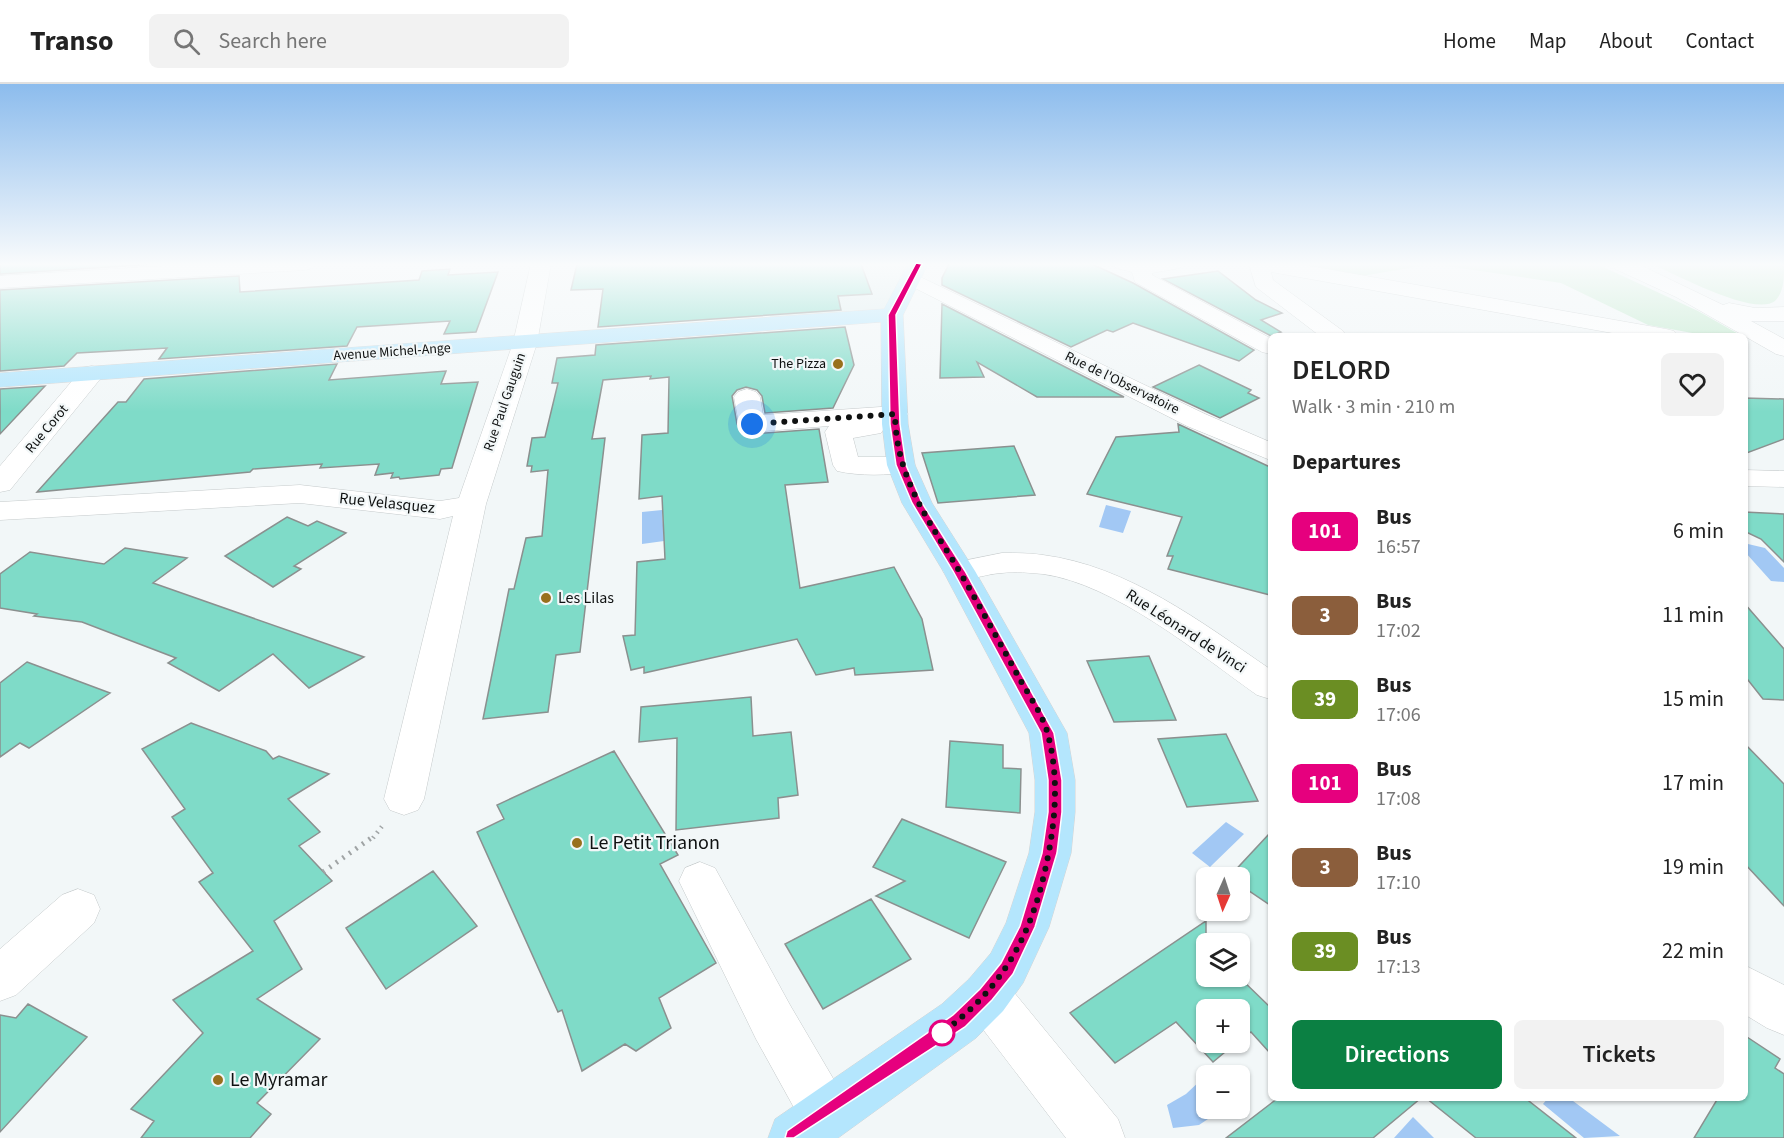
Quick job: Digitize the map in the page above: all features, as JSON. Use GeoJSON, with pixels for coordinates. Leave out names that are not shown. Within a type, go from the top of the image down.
{"type":"FeatureCollection","features":[{"type":"Feature","properties":{"kind":"main road","name":"Avenue Michel-Ange"},"geometry":{"type":"LineString","coordinates":[[0,380],[892,315]]}},
{"type":"Feature","properties":{"kind":"main road"},"geometry":{"type":"LineString","coordinates":[[810,1127],[959,1021],[986,995],[1007,968],[1040,893],[1050,853],[1055,812],[1055,780],[1048,733],[959,571],[917,503],[901,465],[895,419],[892,315]]}},
{"type":"Feature","properties":{"kind":"street","name":"Rue Paul Gauguin"},"geometry":{"type":"LineString","coordinates":[[471,504],[525,343],[531,313]]}},
{"type":"Feature","properties":{"kind":"street","name":"Rue de l'Observatoire"},"geometry":{"type":"LineString","coordinates":[[994,313],[1196,420],[1268,451]]}},
{"type":"Feature","properties":{"kind":"street"},"geometry":{"type":"LineString","coordinates":[[1207,313],[1268,346]]}},
{"type":"Feature","properties":{"kind":"street"},"geometry":{"type":"LineString","coordinates":[[1304,313],[1331,333]]}},
{"type":"Feature","properties":{"kind":"street"},"geometry":{"type":"LineString","coordinates":[[1543,313],[1650,333]]}},
{"type":"Feature","properties":{"kind":"street"},"geometry":{"type":"LineString","coordinates":[[1723,313],[1783,349]]}},
{"type":"Feature","properties":{"kind":"street"},"geometry":{"type":"LineString","coordinates":[[1739,313],[1784,314]]}},
{"type":"Feature","properties":{"kind":"street"},"geometry":{"type":"LineString","coordinates":[[1748,351],[1783,349]]}},
{"type":"Feature","properties":{"kind":"street","name":"Rue Corot"},"geometry":{"type":"LineString","coordinates":[[0,484],[92,373]]}},
{"type":"Feature","properties":{"kind":"street"},"geometry":{"type":"LineString","coordinates":[[747,397],[752,424],[895,419]]}},
{"type":"Feature","properties":{"kind":"street"},"geometry":{"type":"LineString","coordinates":[[895,419],[838,432],[847,465],[901,465]]}},
{"type":"Feature","properties":{"kind":"street"},"geometry":{"type":"LineString","coordinates":[[1748,478],[1784,479]]}},
{"type":"Feature","properties":{"kind":"street","name":"Rue Velasquez"},"geometry":{"type":"LineString","coordinates":[[0,511],[300,494],[440,510],[471,504]]}},
{"type":"Feature","properties":{"kind":"street"},"geometry":{"type":"LineString","coordinates":[[404,799],[471,504]]}},
{"type":"Feature","properties":{"kind":"street","name":"Rue Léonard de Vinci"},"geometry":{"type":"LineString","coordinates":[[959,571],[982,564],[1040,562],[1088,576],[1129,592],[1268,685]]}},
{"type":"Feature","properties":{"kind":"street"},"geometry":{"type":"LineString","coordinates":[[700,881],[773,1022],[810,1127]]}},
{"type":"Feature","properties":{"kind":"street"},"geometry":{"type":"LineString","coordinates":[[0,979],[78,909]]}},
{"type":"Feature","properties":{"kind":"street"},"geometry":{"type":"LineString","coordinates":[[1748,990],[1784,1012]]}},
{"type":"Feature","properties":{"kind":"street"},"geometry":{"type":"LineString","coordinates":[[986,995],[1099,1138]]}},
{"type":"Feature","properties":{"kind":"path"},"geometry":{"type":"LineString","coordinates":[[323,872],[370,841],[404,799]]}},
{"type":"Feature","properties":{"kind":"shaded area"},"geometry":{"type":"Polygon","coordinates":[[[770,313],[893,313],[892,315],[770,324],[770,313]]]}},
{"type":"Feature","properties":{"kind":"green space"},"geometry":{"type":"Polygon","coordinates":[[[1624,313],[1702,313],[1737,333],[1692,333],[1648,325],[1624,313]]]}},
{"type":"Feature","properties":{"kind":"water"},"geometry":{"type":"Polygon","coordinates":[[[1106,505],[1131,511],[1123,533],[1099,527],[1106,505]]]}},
{"type":"Feature","properties":{"kind":"water"},"geometry":{"type":"Polygon","coordinates":[[[662,510],[664,541],[642,544],[642,512],[662,510]]]}},
{"type":"Feature","properties":{"kind":"water"},"geometry":{"type":"Polygon","coordinates":[[[1748,544],[1765,548],[1784,568],[1784,582],[1771,581],[1748,555],[1748,544]]]}},
{"type":"Feature","properties":{"kind":"water"},"geometry":{"type":"Polygon","coordinates":[[[1226,822],[1244,834],[1210,867],[1192,853],[1226,822]]]}},
{"type":"Feature","properties":{"kind":"water"},"geometry":{"type":"Polygon","coordinates":[[[1196,1085],[1196,1119],[1208,1119],[1199,1125],[1173,1128],[1167,1105],[1186,1094],[1196,1085]]]}},
{"type":"Feature","properties":{"kind":"water"},"geometry":{"type":"Polygon","coordinates":[[[1546,1101],[1573,1101],[1620,1136],[1584,1138],[1543,1104],[1546,1101]]]}},
{"type":"Feature","properties":{"kind":"water"},"geometry":{"type":"Polygon","coordinates":[[[1413,1117],[1434,1138],[1394,1138],[1413,1117]]]}},
{"type":"Feature","properties":{"kind":"building"},"geometry":{"type":"Polygon","coordinates":[[[0,313],[483,313],[476,332],[444,334],[450,321],[357,327],[347,346],[159,359],[167,348],[77,353],[64,366],[0,371],[0,313]]]}},
{"type":"Feature","properties":{"kind":"building"},"geometry":{"type":"Polygon","coordinates":[[[600,313],[795,313],[598,327],[600,313]]]}},
{"type":"Feature","properties":{"kind":"building"},"geometry":{"type":"Polygon","coordinates":[[[942,313],[960,313],[1124,397],[1037,397],[977,362],[984,377],[940,378],[942,313]]]}},
{"type":"Feature","properties":{"kind":"building"},"geometry":{"type":"Polygon","coordinates":[[[1001,313],[1188,313],[1254,350],[1239,361],[1133,323],[1113,332],[1107,330],[1071,347],[1001,313]]]}},
{"type":"Feature","properties":{"kind":"building"},"geometry":{"type":"Polygon","coordinates":[[[1228,313],[1281,313],[1261,320],[1281,332],[1268,334],[1228,313]]]}},
{"type":"Feature","properties":{"kind":"building"},"geometry":{"type":"Polygon","coordinates":[[[845,327],[854,365],[833,408],[765,413],[762,396],[757,390],[746,387],[737,390],[732,396],[737,424],[743,432],[752,434],[819,429],[828,482],[785,485],[800,588],[894,567],[922,619],[933,670],[855,675],[854,668],[816,675],[797,639],[644,673],[644,667],[631,670],[623,636],[635,635],[637,562],[665,559],[662,496],[639,499],[642,435],[668,433],[669,377],[650,379],[651,376],[603,380],[592,439],[605,438],[580,652],[556,655],[548,712],[483,719],[509,589],[514,589],[526,538],[542,536],[548,470],[531,472],[532,466],[527,466],[532,438],[545,437],[558,383],[552,383],[557,358],[595,355],[596,345],[845,327]]]}},
{"type":"Feature","properties":{"kind":"building"},"geometry":{"type":"Polygon","coordinates":[[[337,364],[329,380],[446,371],[441,384],[478,382],[452,468],[441,469],[439,475],[400,479],[399,477],[391,478],[393,473],[375,475],[379,464],[320,468],[322,464],[37,492],[118,402],[126,402],[144,379],[337,364]]]}},
{"type":"Feature","properties":{"kind":"building"},"geometry":{"type":"Polygon","coordinates":[[[1199,365],[1251,390],[1248,393],[1259,398],[1220,418],[1153,387],[1199,365]]]}},
{"type":"Feature","properties":{"kind":"building"},"geometry":{"type":"Polygon","coordinates":[[[45,386],[0,434],[0,389],[45,386]]]}},
{"type":"Feature","properties":{"kind":"building"},"geometry":{"type":"Polygon","coordinates":[[[1748,398],[1784,399],[1784,439],[1748,452],[1748,398]]]}},
{"type":"Feature","properties":{"kind":"building"},"geometry":{"type":"Polygon","coordinates":[[[1178,424],[1268,466],[1268,594],[1168,569],[1173,556],[1167,556],[1182,517],[1087,494],[1116,437],[1179,432],[1178,424]]]}},
{"type":"Feature","properties":{"kind":"building"},"geometry":{"type":"Polygon","coordinates":[[[1014,446],[1035,495],[938,503],[922,453],[1014,446]]]}},
{"type":"Feature","properties":{"kind":"building"},"geometry":{"type":"Polygon","coordinates":[[[1748,512],[1784,514],[1784,562],[1761,539],[1748,533],[1748,512]]]}},
{"type":"Feature","properties":{"kind":"building"},"geometry":{"type":"Polygon","coordinates":[[[287,517],[308,526],[317,521],[346,533],[294,566],[301,569],[273,587],[225,556],[287,517]]]}},
{"type":"Feature","properties":{"kind":"building"},"geometry":{"type":"Polygon","coordinates":[[[125,548],[187,558],[153,583],[364,657],[309,688],[273,654],[219,691],[168,663],[176,658],[82,622],[34,616],[37,614],[0,608],[0,574],[30,552],[104,564],[125,548]]]}},
{"type":"Feature","properties":{"kind":"building"},"geometry":{"type":"Polygon","coordinates":[[[1748,608],[1784,649],[1784,700],[1763,699],[1748,680],[1748,608]]]}},
{"type":"Feature","properties":{"kind":"building"},"geometry":{"type":"Polygon","coordinates":[[[1149,656],[1176,720],[1114,722],[1087,661],[1149,656]]]}},
{"type":"Feature","properties":{"kind":"building"},"geometry":{"type":"Polygon","coordinates":[[[27,662],[110,693],[29,748],[20,743],[0,757],[0,683],[27,662]]]}},
{"type":"Feature","properties":{"kind":"building"},"geometry":{"type":"Polygon","coordinates":[[[751,697],[753,736],[791,732],[798,795],[778,798],[779,818],[676,830],[677,738],[639,742],[641,707],[751,697]]]}},
{"type":"Feature","properties":{"kind":"building"},"geometry":{"type":"Polygon","coordinates":[[[191,723],[266,751],[273,759],[279,756],[329,774],[288,799],[320,832],[299,846],[332,881],[274,921],[302,969],[257,999],[320,1039],[257,1103],[271,1114],[250,1138],[141,1138],[154,1121],[131,1109],[203,1033],[173,1000],[253,951],[199,882],[213,873],[172,817],[185,809],[142,749],[191,723]]]}},
{"type":"Feature","properties":{"kind":"building"},"geometry":{"type":"Polygon","coordinates":[[[1226,734],[1258,801],[1187,807],[1158,739],[1226,734]]]}},
{"type":"Feature","properties":{"kind":"building"},"geometry":{"type":"Polygon","coordinates":[[[950,741],[1003,745],[1003,768],[1021,769],[1020,813],[946,807],[950,741]]]}},
{"type":"Feature","properties":{"kind":"building"},"geometry":{"type":"Polygon","coordinates":[[[1748,747],[1784,784],[1784,906],[1748,867],[1748,747]]]}},
{"type":"Feature","properties":{"kind":"building"},"geometry":{"type":"Polygon","coordinates":[[[614,751],[678,855],[660,864],[716,963],[659,998],[671,1028],[636,1051],[625,1044],[582,1071],[562,1010],[558,1012],[477,832],[504,819],[497,805],[614,751]]]}},
{"type":"Feature","properties":{"kind":"building"},"geometry":{"type":"Polygon","coordinates":[[[902,819],[1006,862],[969,938],[876,896],[905,881],[873,867],[902,819]]]}},
{"type":"Feature","properties":{"kind":"building"},"geometry":{"type":"Polygon","coordinates":[[[1268,835],[1268,904],[1250,891],[1250,867],[1238,867],[1268,835]]]}},
{"type":"Feature","properties":{"kind":"building"},"geometry":{"type":"Polygon","coordinates":[[[433,871],[477,926],[386,989],[346,928],[433,871]]]}},
{"type":"Feature","properties":{"kind":"building"},"geometry":{"type":"Polygon","coordinates":[[[871,899],[911,959],[823,1009],[785,944],[871,899]]]}},
{"type":"Feature","properties":{"kind":"building"},"geometry":{"type":"Polygon","coordinates":[[[1206,921],[1206,933],[1196,933],[1196,987],[1249,987],[1268,1005],[1268,1051],[1250,1033],[1250,999],[1196,999],[1196,1044],[1176,1022],[1115,1063],[1070,1013],[1206,921]]]}},
{"type":"Feature","properties":{"kind":"building"},"geometry":{"type":"Polygon","coordinates":[[[28,1004],[87,1037],[0,1132],[0,1015],[16,1018],[28,1004]]]}},
{"type":"Feature","properties":{"kind":"building"},"geometry":{"type":"Polygon","coordinates":[[[1748,1038],[1780,1059],[1775,1068],[1784,1074],[1784,1138],[1694,1138],[1716,1101],[1748,1101],[1748,1038]]]}},
{"type":"Feature","properties":{"kind":"building"},"geometry":{"type":"Polygon","coordinates":[[[1205,1053],[1224,1053],[1213,1062],[1205,1053]]]}},
{"type":"Feature","properties":{"kind":"building"},"geometry":{"type":"Polygon","coordinates":[[[1274,1101],[1417,1101],[1373,1138],[1226,1138],[1274,1101]]]}},
{"type":"Feature","properties":{"kind":"building"},"geometry":{"type":"Polygon","coordinates":[[[1430,1101],[1529,1101],[1576,1138],[1476,1138],[1430,1101]]]}},
{"type":"Feature","properties":{"kind":"bus line","name":"101"},"geometry":{"type":"LineString","coordinates":[[794,1138],[959,1021],[986,995],[1007,968],[1040,893],[1050,853],[1055,812],[1055,780],[1048,733],[959,571],[917,503],[901,465],[895,424],[893,313]]}},
{"type":"Feature","properties":{"kind":"place","name":"The Pizza"},"geometry":{"type":"Point","coordinates":[838,364]}},
{"type":"Feature","properties":{"kind":"place","name":"Les Lilas"},"geometry":{"type":"Point","coordinates":[546,598]}},
{"type":"Feature","properties":{"kind":"place","name":"Le Petit Trianon"},"geometry":{"type":"Point","coordinates":[577,843]}},
{"type":"Feature","properties":{"kind":"place","name":"Le Myramar"},"geometry":{"type":"Point","coordinates":[218,1080]}},
{"type":"Feature","properties":{"kind":"route"},"geometry":{"type":"LineString","coordinates":[[752,424],[895,414],[901,465],[917,503],[959,571],[1048,733],[1055,780],[1055,812],[1050,853],[1040,893],[1007,968],[986,995],[959,1021],[940,1034],[942,1033]]}}]}
